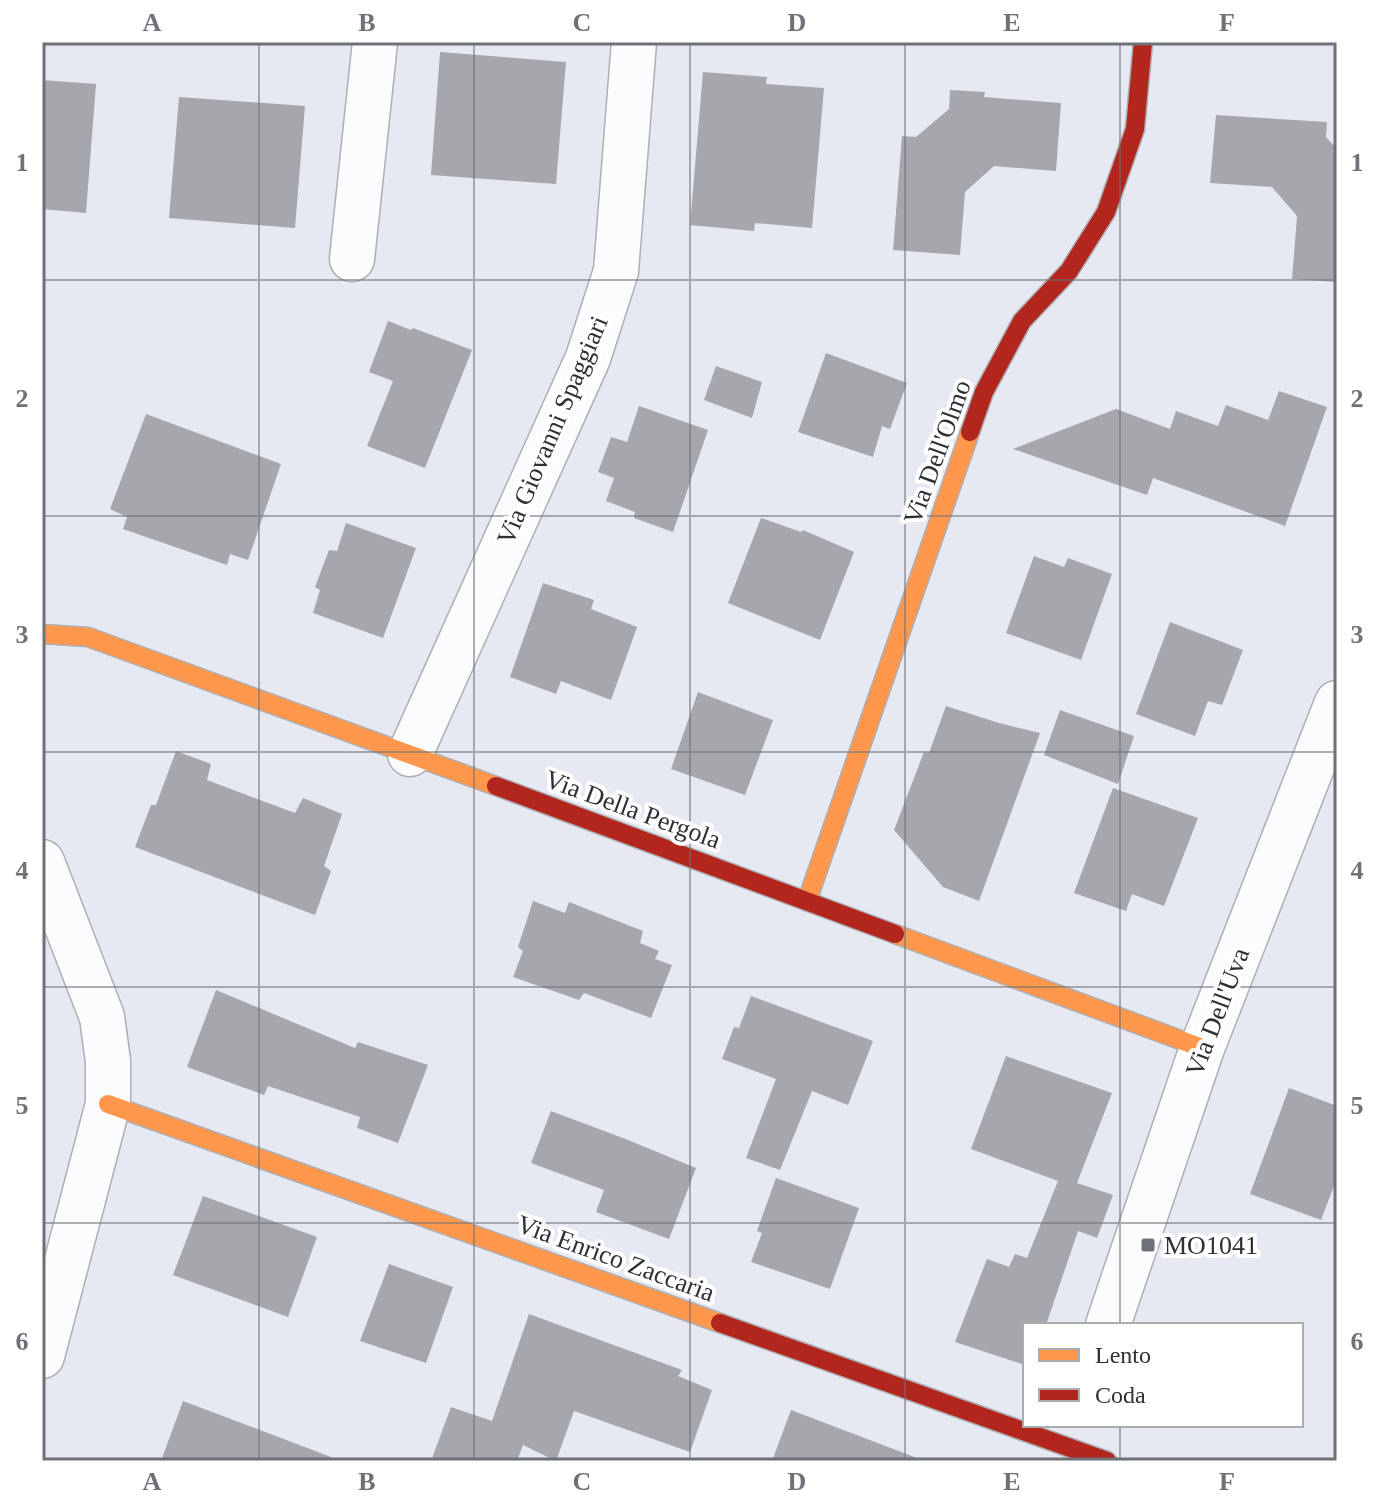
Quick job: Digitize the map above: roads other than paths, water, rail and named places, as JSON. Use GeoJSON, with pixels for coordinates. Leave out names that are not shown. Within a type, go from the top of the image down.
{"type":"FeatureCollection","features":[{"type":"Feature","properties":{"kind":"street"},"geometry":{"type":"LineString","coordinates":[[352,259],[375,42]]}},
{"type":"Feature","properties":{"kind":"street","name":"Via Giovanni Spaggiari"},"geometry":{"type":"LineString","coordinates":[[410,754],[588,358],[616,271],[634,42]]}},
{"type":"Feature","properties":{"kind":"street","name":"Via Dell'Olmo"},"geometry":{"type":"LineString","coordinates":[[807,901],[984,392],[1022,321],[1069,271],[1106,212],[1135,129],[1143,42]]}},
{"type":"Feature","properties":{"kind":"street","name":"Via Della Pergola"},"geometry":{"type":"LineString","coordinates":[[42,634],[88,637],[1202,1048]]}},
{"type":"Feature","properties":{"kind":"street","name":"Via Dell'Uva"},"geometry":{"type":"LineString","coordinates":[[1109,1323],[1202,1048],[1337,703]]}},
{"type":"Feature","properties":{"kind":"street"},"geometry":{"type":"LineString","coordinates":[[42,862],[102,1017],[108,1061],[108,1104],[42,1356]]}},
{"type":"Feature","properties":{"kind":"street","name":"Via Enrico Zaccaria"},"geometry":{"type":"LineString","coordinates":[[108,1104],[1023,1419]]}},
{"type":"Feature","properties":{"kind":"street","name":"Via Enrico Zaccaria"},"geometry":{"type":"LineString","coordinates":[[1047,1427],[1070,1435],[1107,1461]]}},
{"type":"Feature","properties":{"kind":"place","name":"MO1041"},"geometry":{"type":"Point","coordinates":[1148,1245]}}]}
